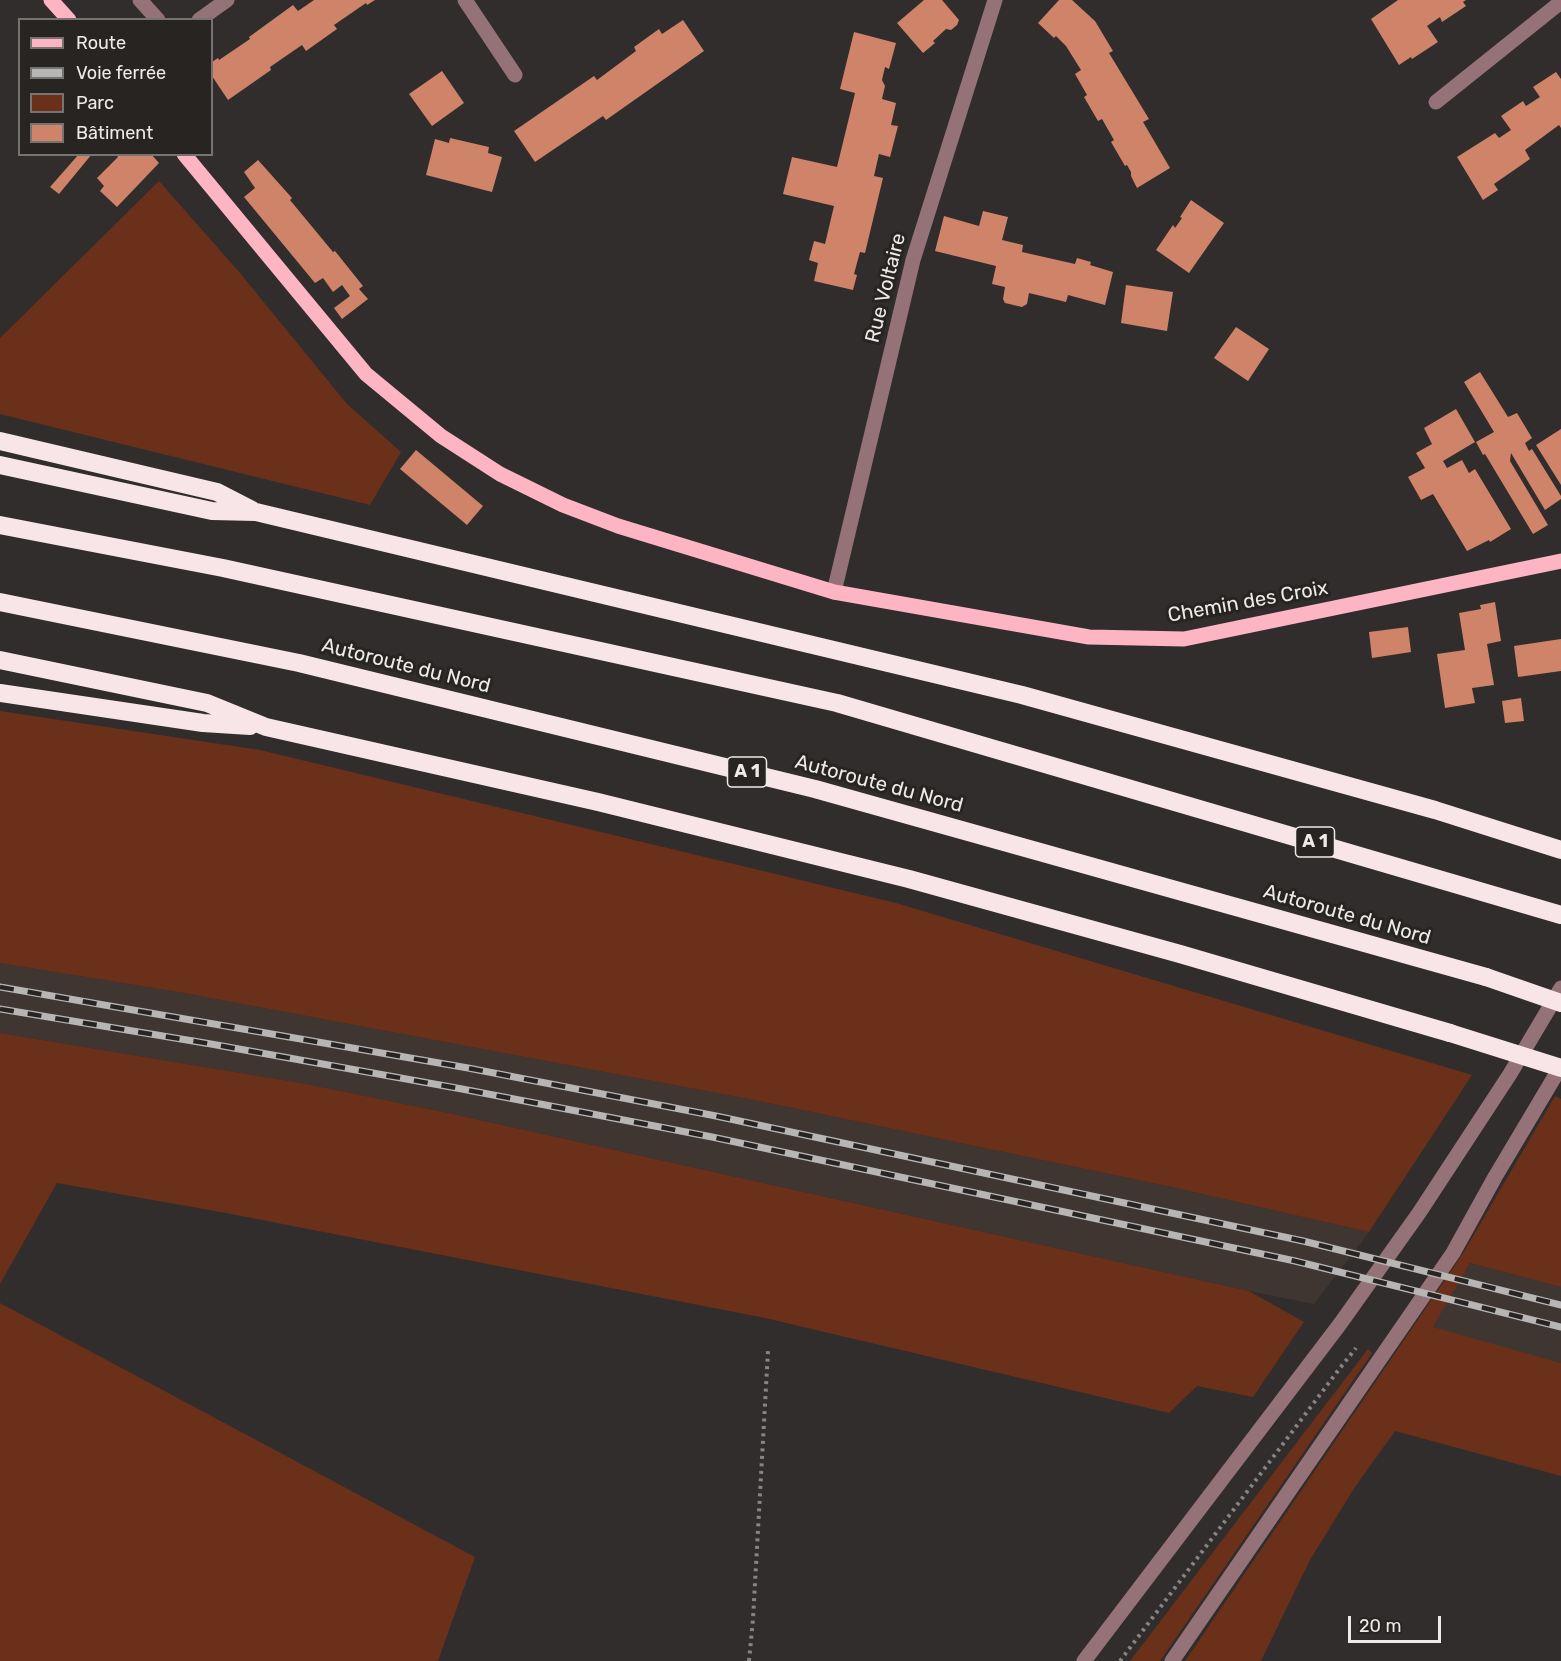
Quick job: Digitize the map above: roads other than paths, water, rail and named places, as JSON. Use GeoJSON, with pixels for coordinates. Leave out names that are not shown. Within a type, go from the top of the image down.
{"type":"FeatureCollection","features":[{"type":"Feature","properties":{"kind":"highway"},"geometry":{"type":"LineString","coordinates":[[0,441],[217,492],[256,512]]}},
{"type":"Feature","properties":{"kind":"highway"},"geometry":{"type":"LineString","coordinates":[[0,465],[22,468],[212,512],[256,512],[1022,695],[1424,807],[1561,850]]}},
{"type":"Feature","properties":{"kind":"highway","name":"A 1"},"geometry":{"type":"LineString","coordinates":[[0,525],[224,568],[837,704],[1561,915]]}},
{"type":"Feature","properties":{"kind":"highway","name":"Autoroute du Nord"},"geometry":{"type":"LineString","coordinates":[[0,602],[299,663],[815,789],[1486,977],[1561,1003]]}},
{"type":"Feature","properties":{"kind":"highway"},"geometry":{"type":"LineString","coordinates":[[0,660],[207,703],[266,727]]}},
{"type":"Feature","properties":{"kind":"highway"},"geometry":{"type":"LineString","coordinates":[[0,693],[203,723],[266,727],[598,802],[909,879],[1180,954],[1561,1067]]}},
{"type":"Feature","properties":{"kind":"main road"},"geometry":{"type":"LineString","coordinates":[[51,0],[67,18]]}},
{"type":"Feature","properties":{"kind":"main road","name":"Chemin des Croix"},"geometry":{"type":"LineString","coordinates":[[186,156],[366,374],[441,436],[500,474],[574,509],[618,526],[834,592],[1089,637],[1184,639],[1561,561]]}},
{"type":"Feature","properties":{"kind":"street"},"geometry":{"type":"LineString","coordinates":[[140,0],[156,18]]}},
{"type":"Feature","properties":{"kind":"street"},"geometry":{"type":"LineString","coordinates":[[202,18],[227,0]]}},
{"type":"Feature","properties":{"kind":"street"},"geometry":{"type":"LineString","coordinates":[[465,0],[515,75]]}},
{"type":"Feature","properties":{"kind":"street","name":"Rue Voltaire"},"geometry":{"type":"LineString","coordinates":[[834,592],[913,260],[995,0]]}},
{"type":"Feature","properties":{"kind":"street"},"geometry":{"type":"LineString","coordinates":[[1436,102],[1561,2]]}},
{"type":"Feature","properties":{"kind":"street"},"geometry":{"type":"LineString","coordinates":[[1084,1661],[1340,1324],[1419,1213],[1510,1074],[1561,988]]}},
{"type":"Feature","properties":{"kind":"street"},"geometry":{"type":"LineString","coordinates":[[1172,1661],[1453,1253],[1495,1177],[1561,1067]]}},
{"type":"Feature","properties":{"kind":"railway"},"geometry":{"type":"LineString","coordinates":[[0,987],[468,1068],[716,1116],[1303,1241],[1561,1305]]}},
{"type":"Feature","properties":{"kind":"railway"},"geometry":{"type":"LineString","coordinates":[[0,1009],[462,1089],[712,1137],[1295,1261],[1561,1327]]}}]}
